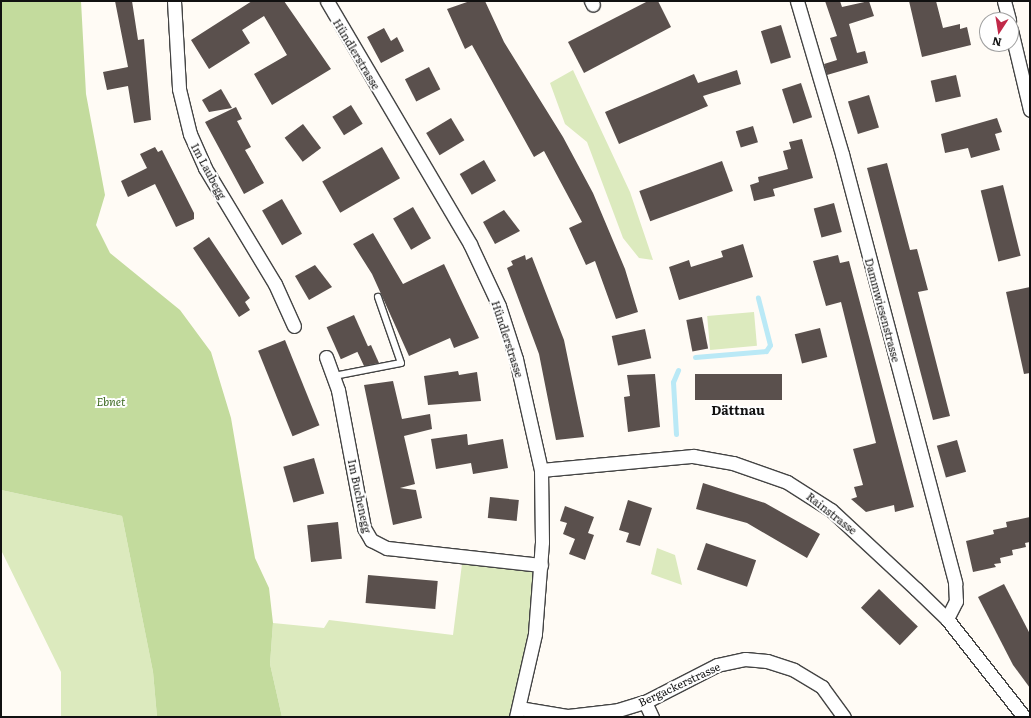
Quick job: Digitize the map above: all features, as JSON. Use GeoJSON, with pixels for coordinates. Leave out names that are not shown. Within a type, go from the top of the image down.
{"type":"FeatureCollection","features":[{"type":"Feature","properties":{"kind":"street","name":"Im Laubegg"},"geometry":{"type":"LineString","coordinates":[[174,1],[179,89],[190,134],[205,168],[275,284],[294,326]]}},
{"type":"Feature","properties":{"kind":"street","name":"Hündlerstrasse"},"geometry":{"type":"LineString","coordinates":[[327,1],[484,272],[516,359],[541,470],[541,565],[535,634],[518,713]]}},
{"type":"Feature","properties":{"kind":"street","name":"Dammwiesenstrasse"},"geometry":{"type":"LineString","coordinates":[[797,1],[842,154],[956,583],[956,601],[947,619]]}},
{"type":"Feature","properties":{"kind":"street"},"geometry":{"type":"LineString","coordinates":[[1004,1],[1007,12]]}},
{"type":"Feature","properties":{"kind":"street"},"geometry":{"type":"LineString","coordinates":[[1016,52],[1030,110]]}},
{"type":"Feature","properties":{"kind":"street","name":"Im Buchenegg"},"geometry":{"type":"LineString","coordinates":[[326,357],[334,376],[364,528],[374,544],[387,548],[541,565]]}},
{"type":"Feature","properties":{"kind":"street","name":"Rainstrasse"},"geometry":{"type":"LineString","coordinates":[[541,470],[693,456],[762,472],[798,488],[831,510],[947,619],[1024,717]]}},
{"type":"Feature","properties":{"kind":"street","name":"Bergackerstrasse"},"geometry":{"type":"LineString","coordinates":[[518,713],[581,716],[645,702],[717,665],[745,659],[767,661],[794,670],[822,687],[844,717]]}},
{"type":"Feature","properties":{"kind":"street"},"geometry":{"type":"LineString","coordinates":[[645,702],[652,717]]}},
{"type":"Feature","properties":{"kind":"lane"},"geometry":{"type":"LineString","coordinates":[[334,376],[401,363],[378,297]]}},
{"type":"Feature","properties":{"kind":"green space","name":"Ebnet"},"geometry":{"type":"Polygon","coordinates":[[[1,1],[81,1],[86,94],[105,195],[96,225],[110,253],[180,310],[211,352],[231,418],[255,558],[269,588],[273,623],[270,664],[282,717],[157,717],[153,672],[122,516],[1,490],[1,1]]]}},
{"type":"Feature","properties":{"kind":"green space"},"geometry":{"type":"Polygon","coordinates":[[[573,70],[630,192],[653,260],[639,258],[623,238],[587,142],[565,124],[550,83],[573,70]]]}},
{"type":"Feature","properties":{"kind":"green space"},"geometry":{"type":"Polygon","coordinates":[[[754,312],[757,346],[710,350],[707,316],[754,312]]]}},
{"type":"Feature","properties":{"kind":"green space"},"geometry":{"type":"Polygon","coordinates":[[[1,490],[122,516],[153,672],[157,717],[61,717],[61,672],[1,550],[1,490]]]}},
{"type":"Feature","properties":{"kind":"green space"},"geometry":{"type":"Polygon","coordinates":[[[657,548],[675,555],[682,585],[651,574],[657,548]]]}},
{"type":"Feature","properties":{"kind":"green space"},"geometry":{"type":"Polygon","coordinates":[[[463,556],[541,565],[516,717],[282,717],[270,664],[273,623],[324,628],[329,620],[453,635],[463,556]]]}},
{"type":"Feature","properties":{"kind":"building"},"geometry":{"type":"Polygon","coordinates":[[[115,1],[132,1],[138,40],[144,39],[151,120],[134,123],[128,86],[107,90],[103,72],[128,67],[115,1]]]}},
{"type":"Feature","properties":{"kind":"building"},"geometry":{"type":"Polygon","coordinates":[[[252,1],[284,1],[331,69],[272,105],[254,74],[287,55],[264,16],[242,30],[250,43],[209,69],[191,40],[252,1]]]}},
{"type":"Feature","properties":{"kind":"building"},"geometry":{"type":"Polygon","coordinates":[[[470,1],[485,1],[504,42],[563,137],[593,193],[625,269],[638,312],[616,319],[595,261],[586,265],[569,228],[582,222],[544,151],[534,157],[472,45],[465,49],[447,9],[470,1]]]}},
{"type":"Feature","properties":{"kind":"building"},"geometry":{"type":"Polygon","coordinates":[[[648,1],[658,1],[671,27],[584,73],[568,42],[648,1]]]}},
{"type":"Feature","properties":{"kind":"building"},"geometry":{"type":"Polygon","coordinates":[[[825,1],[840,1],[842,7],[869,1],[874,16],[849,24],[857,53],[865,51],[868,63],[827,75],[824,64],[837,60],[830,38],[837,36],[825,1]]]}},
{"type":"Feature","properties":{"kind":"building"},"geometry":{"type":"Polygon","coordinates":[[[909,1],[936,1],[943,28],[960,24],[960,29],[967,27],[971,45],[922,57],[909,1]]]}},
{"type":"Feature","properties":{"kind":"building"},"geometry":{"type":"Polygon","coordinates":[[[781,25],[791,58],[771,64],[761,31],[781,25]]]}},
{"type":"Feature","properties":{"kind":"building"},"geometry":{"type":"Polygon","coordinates":[[[384,28],[391,41],[397,37],[404,51],[381,63],[367,37],[384,28]]]}},
{"type":"Feature","properties":{"kind":"building"},"geometry":{"type":"Polygon","coordinates":[[[429,67],[440,89],[416,102],[405,79],[429,67]]]}},
{"type":"Feature","properties":{"kind":"building"},"geometry":{"type":"Polygon","coordinates":[[[737,70],[741,84],[703,96],[708,106],[619,144],[605,112],[694,74],[698,83],[737,70]]]}},
{"type":"Feature","properties":{"kind":"building"},"geometry":{"type":"Polygon","coordinates":[[[956,75],[961,96],[936,102],[931,81],[956,75]]]}},
{"type":"Feature","properties":{"kind":"building"},"geometry":{"type":"Polygon","coordinates":[[[801,83],[812,117],[793,123],[782,89],[801,83]]]}},
{"type":"Feature","properties":{"kind":"building"},"geometry":{"type":"Polygon","coordinates":[[[221,89],[232,108],[209,112],[202,100],[221,89]]]}},
{"type":"Feature","properties":{"kind":"building"},"geometry":{"type":"Polygon","coordinates":[[[869,95],[879,128],[858,134],[848,101],[869,95]]]}},
{"type":"Feature","properties":{"kind":"building"},"geometry":{"type":"Polygon","coordinates":[[[351,105],[363,124],[344,135],[332,117],[351,105]]]}},
{"type":"Feature","properties":{"kind":"building"},"geometry":{"type":"Polygon","coordinates":[[[236,107],[242,119],[237,121],[251,147],[245,150],[264,183],[244,194],[205,122],[236,107]]]}},
{"type":"Feature","properties":{"kind":"building"},"geometry":{"type":"Polygon","coordinates":[[[451,118],[464,140],[440,155],[426,133],[451,118]]]}},
{"type":"Feature","properties":{"kind":"building"},"geometry":{"type":"Polygon","coordinates":[[[997,118],[1002,132],[995,134],[1000,150],[971,158],[968,148],[945,153],[941,134],[997,118]]]}},
{"type":"Feature","properties":{"kind":"building"},"geometry":{"type":"Polygon","coordinates":[[[303,124],[321,148],[303,162],[285,138],[303,124]]]}},
{"type":"Feature","properties":{"kind":"building"},"geometry":{"type":"Polygon","coordinates":[[[753,126],[758,142],[741,148],[736,131],[753,126]]]}},
{"type":"Feature","properties":{"kind":"building"},"geometry":{"type":"Polygon","coordinates":[[[802,139],[813,178],[773,189],[775,196],[754,201],[750,185],[759,182],[758,177],[788,169],[783,151],[791,149],[789,142],[802,139]]]}},
{"type":"Feature","properties":{"kind":"building"},"geometry":{"type":"Polygon","coordinates":[[[155,147],[158,152],[162,150],[194,213],[194,219],[176,227],[155,184],[128,197],[121,181],[147,168],[140,154],[155,147]]]}},
{"type":"Feature","properties":{"kind":"building"},"geometry":{"type":"Polygon","coordinates":[[[382,147],[400,178],[340,213],[322,182],[382,147]]]}},
{"type":"Feature","properties":{"kind":"building"},"geometry":{"type":"Polygon","coordinates":[[[484,160],[496,181],[472,195],[460,174],[484,160]]]}},
{"type":"Feature","properties":{"kind":"building"},"geometry":{"type":"Polygon","coordinates":[[[722,161],[733,191],[650,221],[639,191],[722,161]]]}},
{"type":"Feature","properties":{"kind":"building"},"geometry":{"type":"Polygon","coordinates":[[[887,163],[910,250],[917,249],[928,290],[918,292],[950,416],[933,420],[867,168],[887,163]]]}},
{"type":"Feature","properties":{"kind":"building"},"geometry":{"type":"Polygon","coordinates":[[[1003,185],[1021,256],[998,261],[981,191],[1003,185]]]}},
{"type":"Feature","properties":{"kind":"building"},"geometry":{"type":"Polygon","coordinates":[[[282,199],[302,234],[282,245],[262,210],[282,199]]]}},
{"type":"Feature","properties":{"kind":"building"},"geometry":{"type":"Polygon","coordinates":[[[834,203],[842,232],[821,237],[814,208],[834,203]]]}},
{"type":"Feature","properties":{"kind":"building"},"geometry":{"type":"Polygon","coordinates":[[[413,207],[431,238],[411,250],[393,219],[413,207]]]}},
{"type":"Feature","properties":{"kind":"building"},"geometry":{"type":"Polygon","coordinates":[[[504,210],[520,231],[495,244],[483,222],[504,210]]]}},
{"type":"Feature","properties":{"kind":"building"},"geometry":{"type":"Polygon","coordinates":[[[373,233],[403,284],[444,264],[479,338],[454,348],[450,338],[409,356],[372,274],[353,244],[373,233]]]}},
{"type":"Feature","properties":{"kind":"building"},"geometry":{"type":"Polygon","coordinates":[[[209,237],[250,298],[245,302],[250,310],[239,317],[193,248],[209,237]]]}},
{"type":"Feature","properties":{"kind":"building"},"geometry":{"type":"Polygon","coordinates":[[[743,244],[753,277],[679,300],[669,267],[689,260],[691,267],[723,257],[721,251],[743,244]]]}},
{"type":"Feature","properties":{"kind":"building"},"geometry":{"type":"Polygon","coordinates":[[[525,255],[526,260],[532,257],[564,340],[584,437],[556,440],[539,354],[507,268],[513,265],[511,261],[525,255]]]}},
{"type":"Feature","properties":{"kind":"building"},"geometry":{"type":"Polygon","coordinates":[[[838,255],[840,263],[849,261],[914,507],[895,512],[894,505],[866,512],[851,499],[857,497],[854,487],[863,485],[853,449],[876,443],[841,302],[826,306],[813,261],[838,255]]]}},
{"type":"Feature","properties":{"kind":"building"},"geometry":{"type":"Polygon","coordinates":[[[315,265],[332,287],[309,300],[295,276],[315,265]]]}},
{"type":"Feature","properties":{"kind":"building"},"geometry":{"type":"Polygon","coordinates":[[[1030,287],[1030,373],[1024,374],[1006,292],[1030,287]]]}},
{"type":"Feature","properties":{"kind":"building"},"geometry":{"type":"Polygon","coordinates":[[[354,315],[368,347],[341,359],[327,327],[354,315]]]}},
{"type":"Feature","properties":{"kind":"building"},"geometry":{"type":"Polygon","coordinates":[[[702,317],[708,348],[692,351],[686,320],[702,317]]]}},
{"type":"Feature","properties":{"kind":"building"},"geometry":{"type":"Polygon","coordinates":[[[820,328],[827,357],[802,363],[795,334],[820,328]]]}},
{"type":"Feature","properties":{"kind":"building"},"geometry":{"type":"Polygon","coordinates":[[[645,329],[651,358],[618,365],[612,336],[645,329]]]}},
{"type":"Feature","properties":{"kind":"building"},"geometry":{"type":"Polygon","coordinates":[[[285,340],[319,425],[293,436],[258,351],[285,340]]]}},
{"type":"Feature","properties":{"kind":"building"},"geometry":{"type":"Polygon","coordinates":[[[371,345],[379,363],[364,366],[357,351],[371,345]]]}},
{"type":"Feature","properties":{"kind":"building"},"geometry":{"type":"Polygon","coordinates":[[[458,371],[459,375],[477,372],[481,401],[428,405],[424,376],[458,371]]]}},
{"type":"Feature","properties":{"kind":"building"},"geometry":{"type":"Polygon","coordinates":[[[655,374],[660,427],[628,432],[624,397],[630,396],[627,375],[655,374]]]}},
{"type":"Feature","properties":{"kind":"building"},"geometry":{"type":"Polygon","coordinates":[[[695,374],[782,374],[782,400],[695,400],[695,374]]]}},
{"type":"Feature","properties":{"kind":"building"},"geometry":{"type":"Polygon","coordinates":[[[393,381],[402,419],[430,414],[432,429],[404,436],[415,484],[400,488],[416,490],[422,518],[393,525],[364,385],[393,381]]]}},
{"type":"Feature","properties":{"kind":"building"},"geometry":{"type":"Polygon","coordinates":[[[467,434],[468,445],[503,439],[508,468],[473,474],[471,463],[436,469],[431,439],[467,434]]]}},
{"type":"Feature","properties":{"kind":"building"},"geometry":{"type":"Polygon","coordinates":[[[957,440],[966,472],[946,478],[937,446],[957,440]]]}},
{"type":"Feature","properties":{"kind":"building"},"geometry":{"type":"Polygon","coordinates":[[[314,458],[324,494],[293,502],[283,467],[314,458]]]}},
{"type":"Feature","properties":{"kind":"building"},"geometry":{"type":"Polygon","coordinates":[[[703,483],[765,503],[820,534],[807,558],[747,523],[696,509],[703,483]]]}},
{"type":"Feature","properties":{"kind":"building"},"geometry":{"type":"Polygon","coordinates":[[[490,497],[519,500],[517,521],[488,518],[490,497]]]}},
{"type":"Feature","properties":{"kind":"building"},"geometry":{"type":"Polygon","coordinates":[[[628,500],[652,508],[640,546],[626,542],[629,533],[619,530],[628,500]]]}},
{"type":"Feature","properties":{"kind":"building"},"geometry":{"type":"Polygon","coordinates":[[[565,506],[594,517],[588,533],[594,535],[585,560],[569,554],[575,539],[563,534],[567,523],[560,521],[565,506]]]}},
{"type":"Feature","properties":{"kind":"building"},"geometry":{"type":"Polygon","coordinates":[[[1030,517],[1030,542],[1025,543],[1026,547],[1012,550],[1013,555],[1000,558],[1001,563],[994,564],[996,567],[973,572],[966,541],[994,534],[993,530],[1007,527],[1006,522],[1030,517]]]}},
{"type":"Feature","properties":{"kind":"building"},"geometry":{"type":"Polygon","coordinates":[[[338,522],[342,559],[311,562],[307,525],[338,522]]]}},
{"type":"Feature","properties":{"kind":"building"},"geometry":{"type":"Polygon","coordinates":[[[706,543],[756,560],[747,587],[697,569],[706,543]]]}},
{"type":"Feature","properties":{"kind":"building"},"geometry":{"type":"Polygon","coordinates":[[[368,575],[438,581],[435,609],[366,603],[368,575]]]}},
{"type":"Feature","properties":{"kind":"building"},"geometry":{"type":"Polygon","coordinates":[[[1004,584],[1030,634],[1030,688],[1013,665],[978,597],[1004,584]]]}},
{"type":"Feature","properties":{"kind":"building"},"geometry":{"type":"Polygon","coordinates":[[[879,589],[918,627],[900,645],[861,608],[879,589]]]}},
{"type":"Feature","properties":{"kind":"waterway"},"geometry":{"type":"LineString","coordinates":[[695,357],[766,351],[770,345],[758,298]]}},
{"type":"Feature","properties":{"kind":"waterway"},"geometry":{"type":"LineString","coordinates":[[676,434],[673,382],[678,370]]}},
{"type":"Feature","properties":{"kind":"district","name":"Dättnau"},"geometry":{"type":"Point","coordinates":[738,410]}}]}
